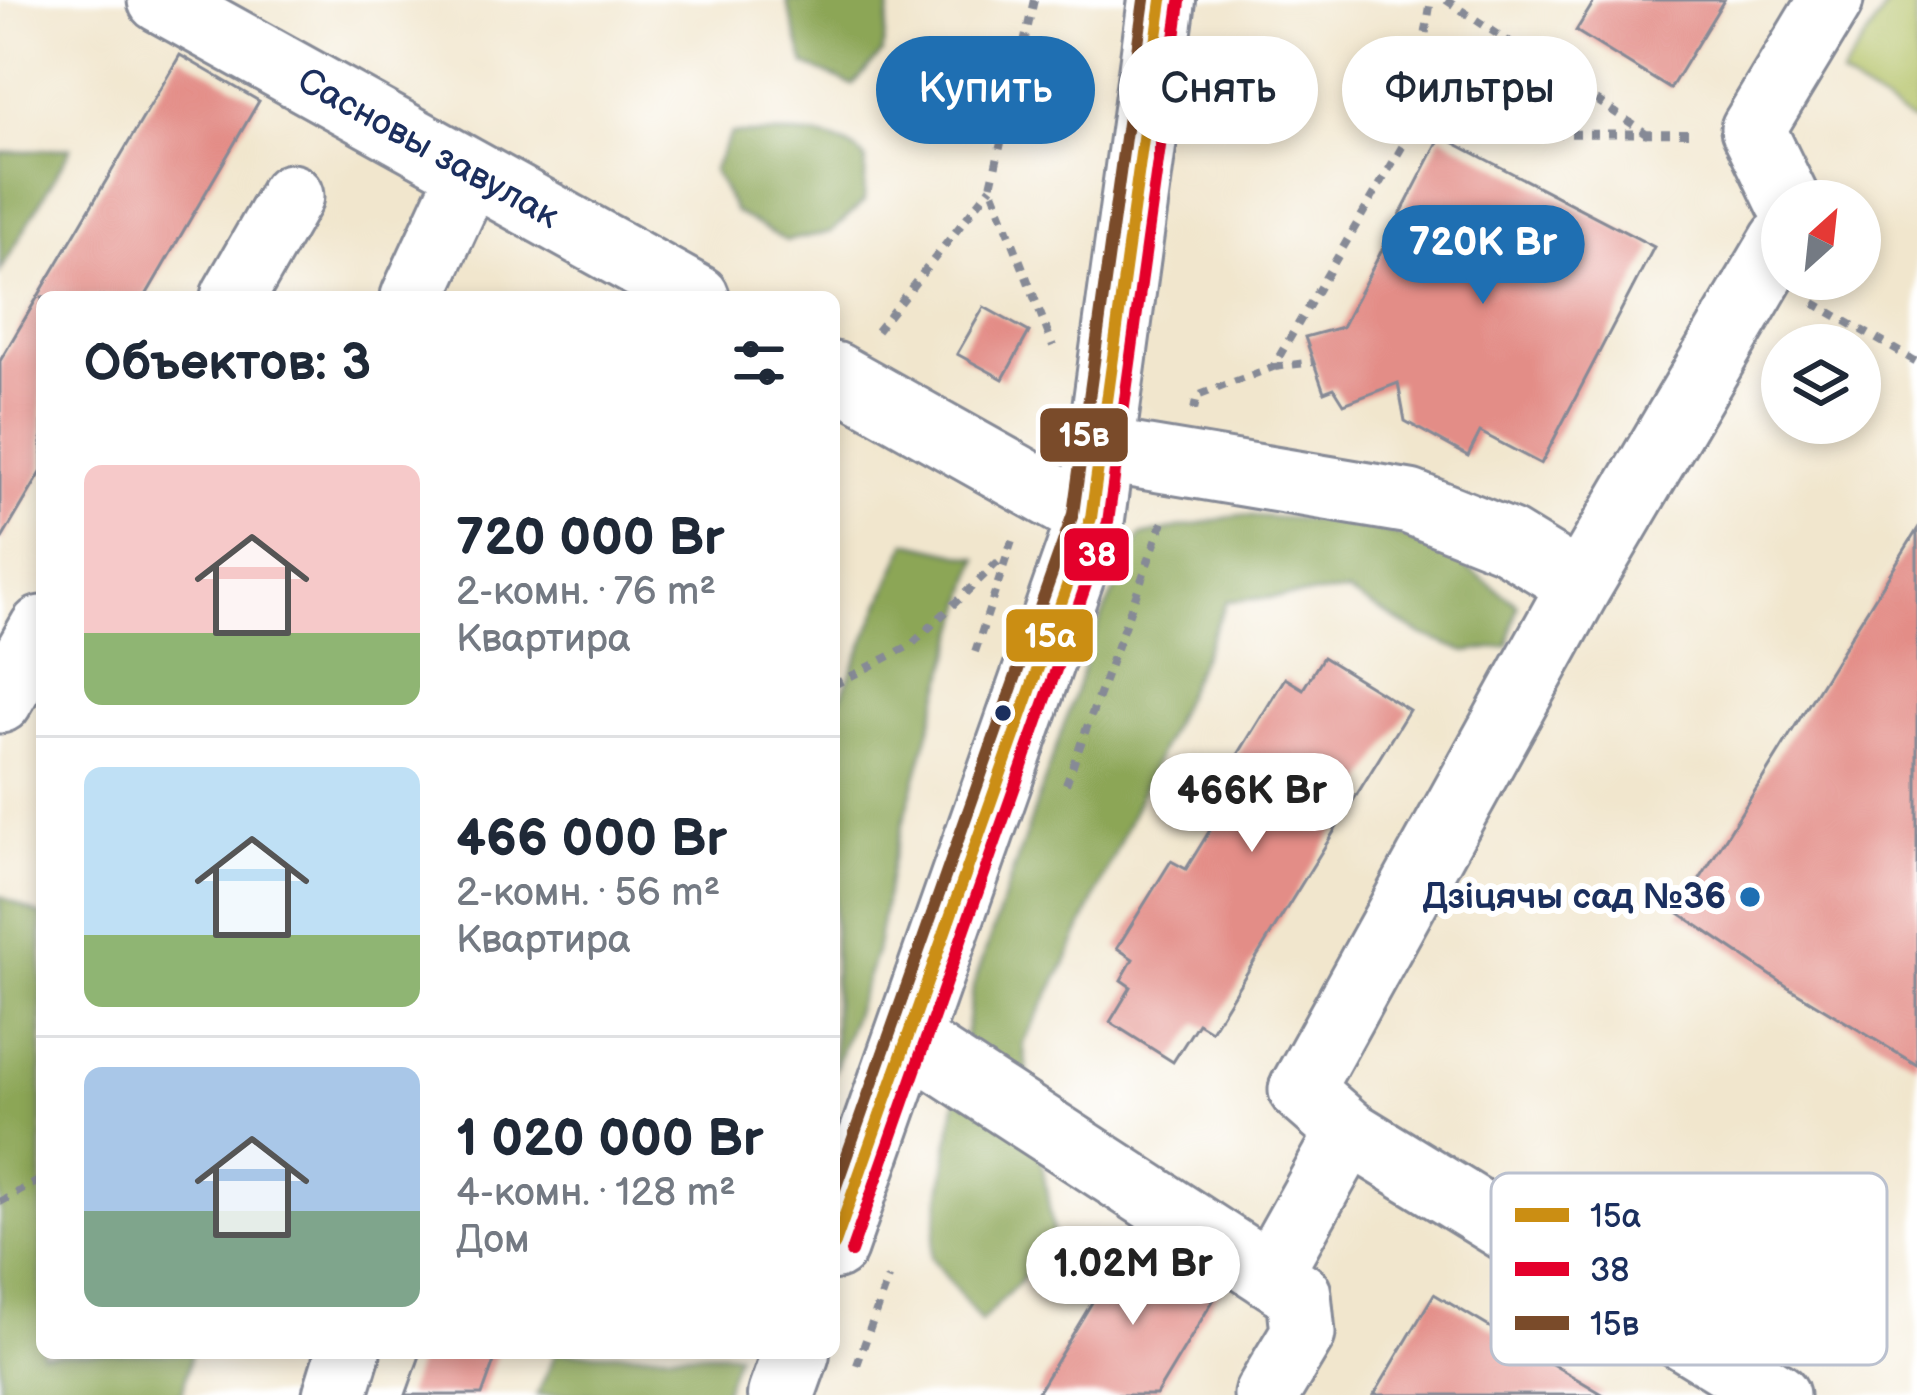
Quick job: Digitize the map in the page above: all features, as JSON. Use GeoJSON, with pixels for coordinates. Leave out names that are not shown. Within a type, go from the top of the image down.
{"type":"FeatureCollection","features":[{"type":"Feature","properties":{"kind":"main road"},"geometry":{"type":"LineString","coordinates":[[840,1229],[1091,518],[1162,0]]}},
{"type":"Feature","properties":{"kind":"main road"},"geometry":{"type":"LineString","coordinates":[[781,1395],[794,1359]]}},
{"type":"Feature","properties":{"kind":"street","name":"Сасновы завулак"},"geometry":{"type":"LineString","coordinates":[[160,0],[686,291]]}},
{"type":"Feature","properties":{"kind":"street"},"geometry":{"type":"LineString","coordinates":[[1778,180],[1753,129],[1831,0]]}},
{"type":"Feature","properties":{"kind":"street"},"geometry":{"type":"LineString","coordinates":[[416,291],[470,173]]}},
{"type":"Feature","properties":{"kind":"street"},"geometry":{"type":"LineString","coordinates":[[236,291],[291,196]]}},
{"type":"Feature","properties":{"kind":"street"},"geometry":{"type":"LineString","coordinates":[[1491,1219],[1349,1132],[1301,1090],[1580,585],[1761,276]]}},
{"type":"Feature","properties":{"kind":"street"},"geometry":{"type":"LineString","coordinates":[[852,357],[1091,518]]}},
{"type":"Feature","properties":{"kind":"street"},"geometry":{"type":"LineString","coordinates":[[1100,450],[1410,502],[1508,541],[1580,585]]}},
{"type":"Feature","properties":{"kind":"street"},"geometry":{"type":"LineString","coordinates":[[0,701],[36,638]]}},
{"type":"Feature","properties":{"kind":"street"},"geometry":{"type":"LineString","coordinates":[[907,1039],[1299,1294],[1303,1333],[1266,1395]]}},
{"type":"Feature","properties":{"kind":"street"},"geometry":{"type":"LineString","coordinates":[[1269,1275],[1349,1132]]}},
{"type":"Feature","properties":{"kind":"street"},"geometry":{"type":"LineString","coordinates":[[335,1395],[346,1359]]}},
{"type":"Feature","properties":{"kind":"street"},"geometry":{"type":"LineString","coordinates":[[1728,1365],[1777,1395]]}},
{"type":"Feature","properties":{"kind":"path"},"geometry":{"type":"LineString","coordinates":[[852,357],[992,186],[1034,0]]}},
{"type":"Feature","properties":{"kind":"path"},"geometry":{"type":"LineString","coordinates":[[1425,36],[1431,0]]}},
{"type":"Feature","properties":{"kind":"path"},"geometry":{"type":"LineString","coordinates":[[1446,0],[1649,135]]}},
{"type":"Feature","properties":{"kind":"path"},"geometry":{"type":"LineString","coordinates":[[1597,135],[1714,133]]}},
{"type":"Feature","properties":{"kind":"path"},"geometry":{"type":"LineString","coordinates":[[1273,367],[1403,144]]}},
{"type":"Feature","properties":{"kind":"path"},"geometry":{"type":"LineString","coordinates":[[992,186],[1054,350]]}},
{"type":"Feature","properties":{"kind":"path"},"geometry":{"type":"LineString","coordinates":[[1831,300],[1917,362]]}},
{"type":"Feature","properties":{"kind":"path"},"geometry":{"type":"LineString","coordinates":[[1197,396],[1273,367],[1313,362]]}},
{"type":"Feature","properties":{"kind":"path"},"geometry":{"type":"LineString","coordinates":[[840,683],[911,645],[1007,553]]}},
{"type":"Feature","properties":{"kind":"path"},"geometry":{"type":"LineString","coordinates":[[0,1202],[36,1182]]}},
{"type":"Feature","properties":{"kind":"green space"},"geometry":{"type":"Polygon","coordinates":[[[786,0],[891,0],[885,36],[876,36],[876,60],[853,85],[805,65],[786,0]]]}},
{"type":"Feature","properties":{"kind":"green space"},"geometry":{"type":"Polygon","coordinates":[[[1890,0],[1917,0],[1917,124],[1841,78],[1890,0]]]}},
{"type":"Feature","properties":{"kind":"green space"},"geometry":{"type":"Polygon","coordinates":[[[731,134],[803,134],[854,148],[866,159],[864,201],[831,232],[786,241],[735,212],[713,170],[731,134]]]}},
{"type":"Feature","properties":{"kind":"green space"},"geometry":{"type":"Polygon","coordinates":[[[71,148],[0,272],[0,153],[71,148]]]}},
{"type":"Feature","properties":{"kind":"green space"},"geometry":{"type":"Polygon","coordinates":[[[1239,515],[1346,522],[1435,544],[1517,604],[1508,646],[1466,652],[1422,635],[1347,592],[1227,601],[1066,962],[1023,1043],[1055,1244],[981,1322],[931,1257],[973,987],[1099,623],[1140,536],[1239,515]]]}},
{"type":"Feature","properties":{"kind":"green space"},"geometry":{"type":"Polygon","coordinates":[[[907,542],[978,558],[892,863],[876,952],[840,1056],[840,699],[907,542]]]}},
{"type":"Feature","properties":{"kind":"green space"},"geometry":{"type":"Polygon","coordinates":[[[0,896],[36,913],[36,1359],[190,1359],[182,1395],[0,1395],[0,896]]]}},
{"type":"Feature","properties":{"kind":"green space"},"geometry":{"type":"Polygon","coordinates":[[[553,1359],[735,1359],[723,1395],[537,1395],[553,1359]]]}},
{"type":"Feature","properties":{"kind":"building"},"geometry":{"type":"Polygon","coordinates":[[[1595,0],[1724,0],[1670,89],[1597,44],[1597,36],[1576,31],[1595,0]]]}},
{"type":"Feature","properties":{"kind":"building"},"geometry":{"type":"Polygon","coordinates":[[[180,55],[259,101],[148,291],[41,291],[180,55]]]}},
{"type":"Feature","properties":{"kind":"building"},"geometry":{"type":"Polygon","coordinates":[[[1437,144],[1456,144],[1654,247],[1541,464],[1480,432],[1468,456],[1405,421],[1398,383],[1344,404],[1334,388],[1324,392],[1305,337],[1342,327],[1437,144]]]}},
{"type":"Feature","properties":{"kind":"building"},"geometry":{"type":"Polygon","coordinates":[[[36,300],[36,481],[0,542],[0,361],[36,300]]]}},
{"type":"Feature","properties":{"kind":"building"},"geometry":{"type":"Polygon","coordinates":[[[984,307],[1029,332],[1003,379],[957,354],[984,307]]]}},
{"type":"Feature","properties":{"kind":"building"},"geometry":{"type":"Polygon","coordinates":[[[1917,530],[1917,1065],[1791,989],[1679,913],[1917,530]]]}},
{"type":"Feature","properties":{"kind":"building"},"geometry":{"type":"Polygon","coordinates":[[[1323,657],[1409,710],[1211,1031],[1198,1023],[1173,1062],[1110,1022],[1131,987],[1121,980],[1133,959],[1117,948],[1171,861],[1186,869],[1233,793],[1220,784],[1285,678],[1303,689],[1323,657]]]}},
{"type":"Feature","properties":{"kind":"building"},"geometry":{"type":"Polygon","coordinates":[[[1132,1236],[1220,1289],[1156,1395],[1036,1395],[1132,1236]]]}},
{"type":"Feature","properties":{"kind":"building"},"geometry":{"type":"Polygon","coordinates":[[[1434,1294],[1491,1328],[1491,1365],[1554,1365],[1604,1395],[1374,1395],[1434,1294]]]}},
{"type":"Feature","properties":{"kind":"building"},"geometry":{"type":"Polygon","coordinates":[[[419,1359],[495,1359],[482,1395],[406,1395],[419,1359]]]}},
{"type":"Feature","properties":{"kind":"transit line","name":"15в"},"geometry":{"type":"LineString","coordinates":[[840,1175],[1073,514],[1144,0]]}},
{"type":"Feature","properties":{"kind":"transit line","name":"15а"},"geometry":{"type":"LineString","coordinates":[[840,1229],[1091,518],[1162,0]]}},
{"type":"Feature","properties":{"kind":"transit line","name":"38"},"geometry":{"type":"LineString","coordinates":[[851,1252],[1108,522],[1180,2]]}},
{"type":"Feature","properties":{"kind":"place","name":"Дзіцячы сад №36"},"geometry":{"type":"Point","coordinates":[1750,897]}}]}
